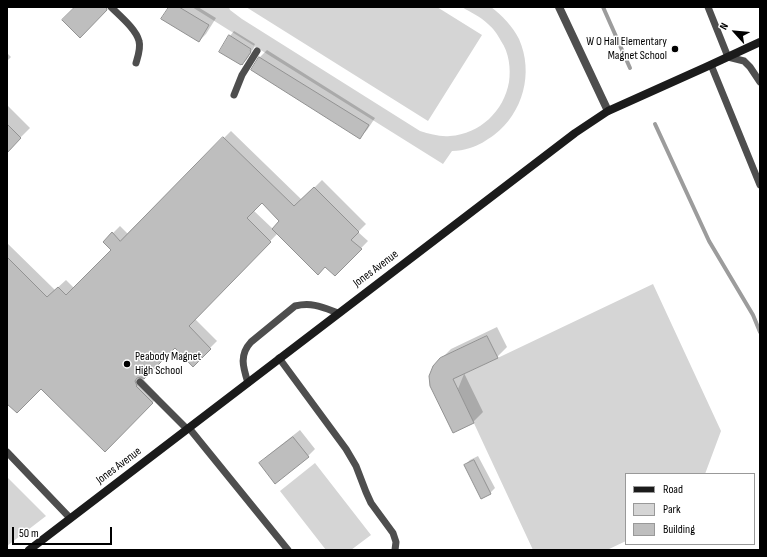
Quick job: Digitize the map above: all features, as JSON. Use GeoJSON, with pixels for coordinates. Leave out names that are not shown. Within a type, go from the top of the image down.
{"type":"FeatureCollection","features":[{"type":"Feature","properties":{"kind":"street"},"geometry":{"type":"LineString","coordinates":[[559,7],[608,111]]}},
{"type":"Feature","properties":{"kind":"street","name":"Jones Avenue"},"geometry":{"type":"LineString","coordinates":[[29,550],[575,133],[608,111],[760,42]]}},
{"type":"Feature","properties":{"kind":"lane"},"geometry":{"type":"LineString","coordinates":[[111,7],[134,30],[139,40],[140,50],[136,63]]}},
{"type":"Feature","properties":{"kind":"lane"},"geometry":{"type":"LineString","coordinates":[[708,7],[728,57],[744,61],[760,82]]}},
{"type":"Feature","properties":{"kind":"lane"},"geometry":{"type":"LineString","coordinates":[[234,95],[240,79],[257,51]]}},
{"type":"Feature","properties":{"kind":"lane"},"geometry":{"type":"LineString","coordinates":[[711,65],[760,185]]}},
{"type":"Feature","properties":{"kind":"lane"},"geometry":{"type":"LineString","coordinates":[[248,382],[242,365],[246,347],[295,306],[310,304],[338,313]]}},
{"type":"Feature","properties":{"kind":"lane"},"geometry":{"type":"LineString","coordinates":[[279,358],[346,449],[356,466],[371,503],[393,533],[396,542],[395,550]]}},
{"type":"Feature","properties":{"kind":"lane"},"geometry":{"type":"LineString","coordinates":[[140,382],[188,428],[288,550]]}},
{"type":"Feature","properties":{"kind":"lane"},"geometry":{"type":"LineString","coordinates":[[7,452],[70,518]]}},
{"type":"Feature","properties":{"kind":"green space"},"geometry":{"type":"Polygon","coordinates":[[[192,7],[229,7],[230,10],[242,19],[420,131],[446,136],[461,134],[481,126],[496,111],[506,93],[510,72],[508,55],[504,45],[497,34],[485,21],[462,7],[491,7],[514,30],[519,39],[526,65],[523,92],[519,104],[512,116],[494,135],[473,147],[459,151],[452,151],[443,164],[192,7]]]}},
{"type":"Feature","properties":{"kind":"green space"},"geometry":{"type":"Polygon","coordinates":[[[246,7],[437,7],[482,35],[428,121],[246,7]]]}},
{"type":"Feature","properties":{"kind":"green space"},"geometry":{"type":"Polygon","coordinates":[[[653,284],[721,431],[705,473],[625,473],[625,541],[607,550],[533,550],[458,389],[464,374],[653,284]]]}},
{"type":"Feature","properties":{"kind":"green space"},"geometry":{"type":"Polygon","coordinates":[[[315,463],[371,535],[351,550],[326,550],[280,491],[315,463]]]}},
{"type":"Feature","properties":{"kind":"green space"},"geometry":{"type":"Polygon","coordinates":[[[7,477],[46,516],[7,546],[7,477]]]}},
{"type":"Feature","properties":{"kind":"building"},"geometry":{"type":"Polygon","coordinates":[[[75,7],[106,7],[107,10],[80,38],[62,20],[75,7]]]}},
{"type":"Feature","properties":{"kind":"building"},"geometry":{"type":"Polygon","coordinates":[[[169,7],[179,7],[209,25],[199,42],[161,19],[169,7]]]}},
{"type":"Feature","properties":{"kind":"building"},"geometry":{"type":"Polygon","coordinates":[[[229,35],[251,49],[251,52],[242,65],[219,52],[229,35]]]}},
{"type":"Feature","properties":{"kind":"building"},"geometry":{"type":"Polygon","coordinates":[[[259,57],[369,125],[360,139],[251,70],[259,57]]]}},
{"type":"Feature","properties":{"kind":"building"},"geometry":{"type":"Polygon","coordinates":[[[7,124],[21,138],[7,153],[7,124]]]}},
{"type":"Feature","properties":{"kind":"building","name":"Peabody Magnet High School"},"geometry":{"type":"Polygon","coordinates":[[[223,137],[294,206],[314,187],[359,232],[351,240],[362,249],[335,276],[325,267],[318,275],[272,229],[279,221],[262,203],[247,218],[271,242],[189,326],[211,349],[193,367],[175,348],[144,379],[141,377],[137,378],[135,381],[136,386],[153,403],[105,452],[41,389],[17,413],[7,404],[7,257],[47,297],[58,287],[66,295],[111,250],[103,242],[112,232],[120,241],[223,137]]]}},
{"type":"Feature","properties":{"kind":"building"},"geometry":{"type":"Polygon","coordinates":[[[487,336],[498,358],[453,379],[474,423],[453,433],[430,386],[429,376],[433,366],[440,358],[487,336]]]}},
{"type":"Feature","properties":{"kind":"building"},"geometry":{"type":"Polygon","coordinates":[[[293,437],[309,457],[275,484],[259,463],[293,437]]]}},
{"type":"Feature","properties":{"kind":"building"},"geometry":{"type":"Polygon","coordinates":[[[474,460],[491,494],[481,499],[464,465],[474,460]]]}},
{"type":"Feature","properties":{"kind":"waterway"},"geometry":{"type":"LineString","coordinates":[[603,7],[630,68]]}},
{"type":"Feature","properties":{"kind":"waterway"},"geometry":{"type":"LineString","coordinates":[[655,124],[709,241],[753,315],[760,332]]}},
{"type":"Feature","properties":{"kind":"place","name":"W O Hall Elementary Magnet School"},"geometry":{"type":"Point","coordinates":[675,49]}},
{"type":"Feature","properties":{"kind":"place","name":"Peabody Magnet High School"},"geometry":{"type":"Point","coordinates":[127,364]}}]}
